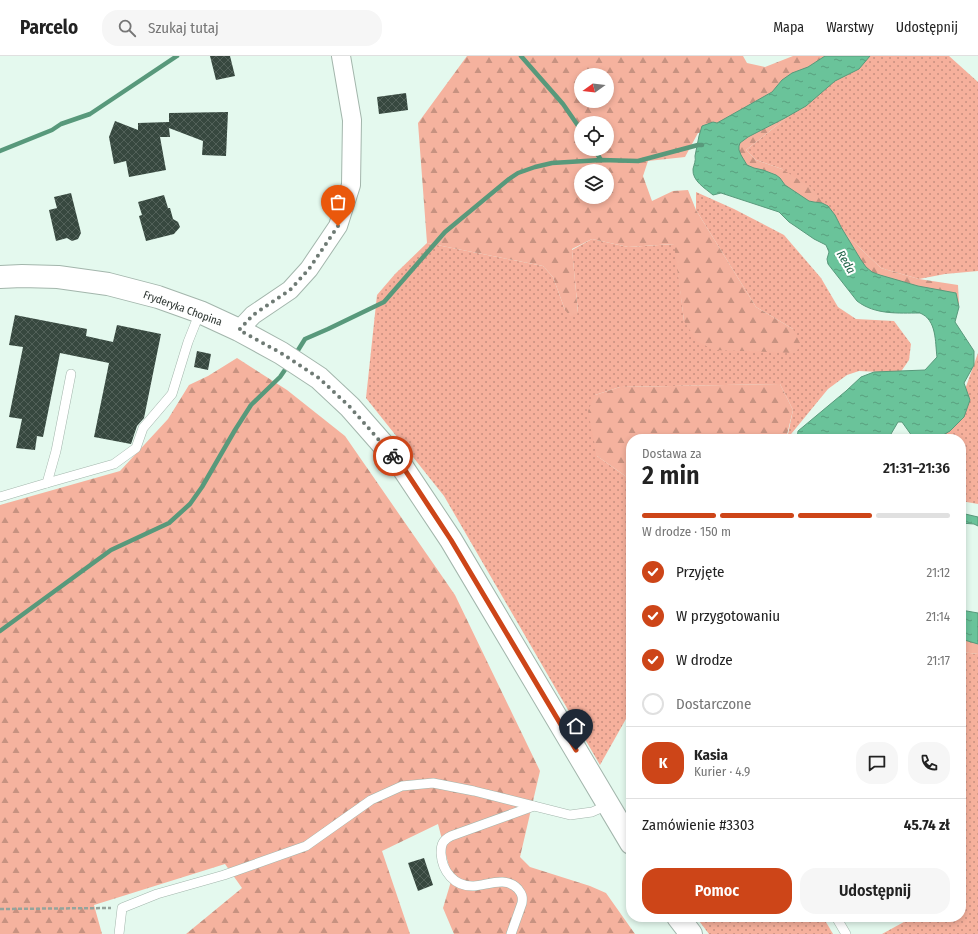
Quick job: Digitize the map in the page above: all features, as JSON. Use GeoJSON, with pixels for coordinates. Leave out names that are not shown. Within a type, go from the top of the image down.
{"type":"FeatureCollection","features":[{"type":"Feature","properties":{"kind":"street"},"geometry":{"type":"LineString","coordinates":[[239,330],[253,315],[290,290],[309,269],[338,226],[350,185],[352,120],[341,56]]}},
{"type":"Feature","properties":{"kind":"street","name":"Fryderyka Chopina"},"geometry":{"type":"LineString","coordinates":[[0,277],[58,277],[108,284],[158,297],[200,312],[239,330],[281,353],[319,378],[350,407],[401,464],[451,540],[626,835]]}},
{"type":"Feature","properties":{"kind":"street"},"geometry":{"type":"LineString","coordinates":[[682,922],[690,934]]}},
{"type":"Feature","properties":{"kind":"lane"},"geometry":{"type":"LineString","coordinates":[[0,497],[114,464],[136,448],[143,428],[172,394],[188,342],[200,312]]}},
{"type":"Feature","properties":{"kind":"lane"},"geometry":{"type":"LineString","coordinates":[[48,483],[56,451],[71,374]]}},
{"type":"Feature","properties":{"kind":"lane"},"geometry":{"type":"LineString","coordinates":[[119,934],[122,908],[157,894],[224,875],[306,846],[371,800],[402,786],[433,783],[474,791],[570,815],[592,812],[608,805]]}},
{"type":"Feature","properties":{"kind":"lane"},"geometry":{"type":"LineString","coordinates":[[511,934],[523,898],[516,886],[505,882],[475,886],[466,885],[455,881],[444,867],[442,859],[442,844],[445,839],[451,836],[535,806]]}},
{"type":"Feature","properties":{"kind":"lane"},"geometry":{"type":"LineString","coordinates":[[839,922],[846,934]]}},
{"type":"Feature","properties":{"kind":"path"},"geometry":{"type":"LineString","coordinates":[[0,909],[122,908]]}},
{"type":"Feature","properties":{"kind":"shaded area"},"geometry":{"type":"Polygon","coordinates":[[[857,56],[949,56],[978,82],[978,271],[945,274],[919,279],[881,268],[843,232],[782,169],[756,160],[746,150],[846,70],[857,56]]]}},
{"type":"Feature","properties":{"kind":"shaded area"},"geometry":{"type":"Polygon","coordinates":[[[696,192],[734,209],[784,235],[821,278],[838,307],[856,319],[894,321],[911,344],[909,360],[900,373],[859,371],[847,375],[828,389],[791,434],[788,434],[793,410],[780,384],[620,387],[595,395],[597,456],[626,476],[626,719],[600,765],[444,496],[366,398],[377,295],[395,274],[427,243],[543,266],[553,277],[565,310],[578,312],[572,250],[592,239],[628,247],[675,244],[684,321],[793,329],[756,307],[696,210],[696,192]]]}},
{"type":"Feature","properties":{"kind":"shaded area"},"geometry":{"type":"Polygon","coordinates":[[[978,353],[978,504],[966,502],[966,434],[935,434],[963,395],[978,353]]]}},
{"type":"Feature","properties":{"kind":"shaded area"},"geometry":{"type":"Polygon","coordinates":[[[966,653],[978,654],[978,934],[882,934],[904,922],[966,922],[966,653]]]}},
{"type":"Feature","properties":{"kind":"shaded area"},"geometry":{"type":"Polygon","coordinates":[[[700,922],[826,922],[833,934],[709,934],[700,922]]]}},
{"type":"Feature","properties":{"kind":"green space"},"geometry":{"type":"Polygon","coordinates":[[[467,56],[743,56],[747,63],[765,67],[793,56],[857,56],[813,97],[746,150],[756,160],[782,169],[812,188],[843,232],[881,268],[919,279],[958,285],[959,304],[896,293],[740,169],[723,131],[698,133],[685,157],[648,161],[643,176],[652,201],[673,191],[688,190],[696,210],[756,307],[793,329],[801,345],[795,353],[714,350],[697,341],[684,321],[674,244],[628,247],[592,239],[572,249],[578,313],[570,316],[565,310],[553,277],[543,266],[427,243],[418,123],[467,56]]]}},
{"type":"Feature","properties":{"kind":"green space"},"geometry":{"type":"Polygon","coordinates":[[[237,358],[287,390],[345,436],[455,595],[540,771],[520,857],[530,867],[590,886],[606,893],[635,934],[454,934],[443,908],[452,878],[438,824],[382,851],[410,934],[186,934],[242,888],[225,864],[94,905],[102,934],[0,934],[0,505],[120,471],[168,419],[189,385],[208,376],[237,358]]]}},
{"type":"Feature","properties":{"kind":"green space"},"geometry":{"type":"Polygon","coordinates":[[[780,384],[793,410],[787,434],[626,434],[626,476],[597,456],[588,411],[595,395],[620,387],[780,384]]]}},
{"type":"Feature","properties":{"kind":"green space"},"geometry":{"type":"Polygon","coordinates":[[[966,634],[978,636],[978,654],[966,653],[966,634]]]}},
{"type":"Feature","properties":{"kind":"water","name":"Reda"},"geometry":{"type":"Polygon","coordinates":[[[825,56],[870,56],[859,69],[835,81],[806,106],[748,137],[740,143],[739,150],[747,165],[776,175],[785,185],[809,201],[822,203],[828,206],[835,215],[861,260],[872,272],[918,286],[956,293],[959,307],[955,322],[974,351],[974,365],[964,383],[970,400],[964,417],[950,431],[945,434],[911,434],[902,422],[898,422],[891,434],[798,434],[798,431],[861,377],[874,372],[925,370],[937,357],[934,332],[930,321],[926,316],[920,313],[879,311],[864,306],[857,301],[828,264],[827,259],[829,252],[826,245],[814,239],[789,222],[779,212],[721,193],[713,195],[697,181],[693,173],[695,156],[702,126],[713,122],[717,123],[772,92],[782,80],[792,73],[808,67],[825,56]]]}},
{"type":"Feature","properties":{"kind":"water"},"geometry":{"type":"Polygon","coordinates":[[[966,514],[978,517],[978,526],[966,523],[966,514]]]}},
{"type":"Feature","properties":{"kind":"water"},"geometry":{"type":"Polygon","coordinates":[[[966,611],[978,613],[978,644],[966,640],[966,611]]]}},
{"type":"Feature","properties":{"kind":"building"},"geometry":{"type":"Polygon","coordinates":[[[210,56],[230,56],[235,76],[216,80],[210,56]]]}},
{"type":"Feature","properties":{"kind":"building"},"geometry":{"type":"Polygon","coordinates":[[[406,93],[408,110],[379,114],[377,97],[406,93]]]}},
{"type":"Feature","properties":{"kind":"building"},"geometry":{"type":"Polygon","coordinates":[[[228,112],[226,156],[202,155],[203,141],[169,128],[170,137],[160,137],[166,170],[129,177],[126,161],[114,164],[109,137],[115,121],[138,130],[138,123],[169,122],[169,113],[228,112]]]}},
{"type":"Feature","properties":{"kind":"building"},"geometry":{"type":"Polygon","coordinates":[[[71,193],[81,233],[78,239],[72,241],[67,238],[56,241],[49,210],[57,208],[54,197],[71,193]]]}},
{"type":"Feature","properties":{"kind":"building"},"geometry":{"type":"Polygon","coordinates":[[[164,195],[173,219],[178,222],[180,227],[174,234],[146,241],[139,216],[142,215],[138,202],[164,195]]]}},
{"type":"Feature","properties":{"kind":"building"},"geometry":{"type":"Polygon","coordinates":[[[15,315],[87,329],[86,336],[113,342],[117,325],[161,334],[144,418],[137,426],[131,444],[94,437],[109,363],[60,353],[43,437],[37,436],[35,450],[16,448],[22,419],[9,417],[23,347],[9,345],[15,315]]]}},
{"type":"Feature","properties":{"kind":"building"},"geometry":{"type":"Polygon","coordinates":[[[197,351],[211,354],[208,370],[194,367],[197,351]]]}},
{"type":"Feature","properties":{"kind":"building"},"geometry":{"type":"Polygon","coordinates":[[[424,858],[433,885],[418,891],[408,863],[424,858]]]}},
{"type":"Feature","properties":{"kind":"waterway"},"geometry":{"type":"LineString","coordinates":[[0,151],[52,130],[61,124],[90,114],[177,56]]}},
{"type":"Feature","properties":{"kind":"waterway"},"geometry":{"type":"LineString","coordinates":[[521,56],[563,104],[574,120]]}},
{"type":"Feature","properties":{"kind":"waterway"},"geometry":{"type":"LineString","coordinates":[[295,355],[305,339],[384,302],[445,232],[518,173],[552,163],[601,160],[638,161],[702,145]]}},
{"type":"Feature","properties":{"kind":"waterway"},"geometry":{"type":"LineString","coordinates":[[598,156],[601,160]]}},
{"type":"Feature","properties":{"kind":"waterway"},"geometry":{"type":"LineString","coordinates":[[0,631],[111,550],[169,523],[190,504],[202,487],[251,405],[280,377],[289,364]]}},
{"type":"Feature","properties":{"kind":"way so far"},"geometry":{"type":"LineString","coordinates":[[338,226],[309,269],[290,290],[253,315],[239,330],[281,353],[319,378],[350,407],[393,456]]}},
{"type":"Feature","properties":{"kind":"route"},"geometry":{"type":"LineString","coordinates":[[393,456],[401,464],[451,540],[576,750]]}}]}
